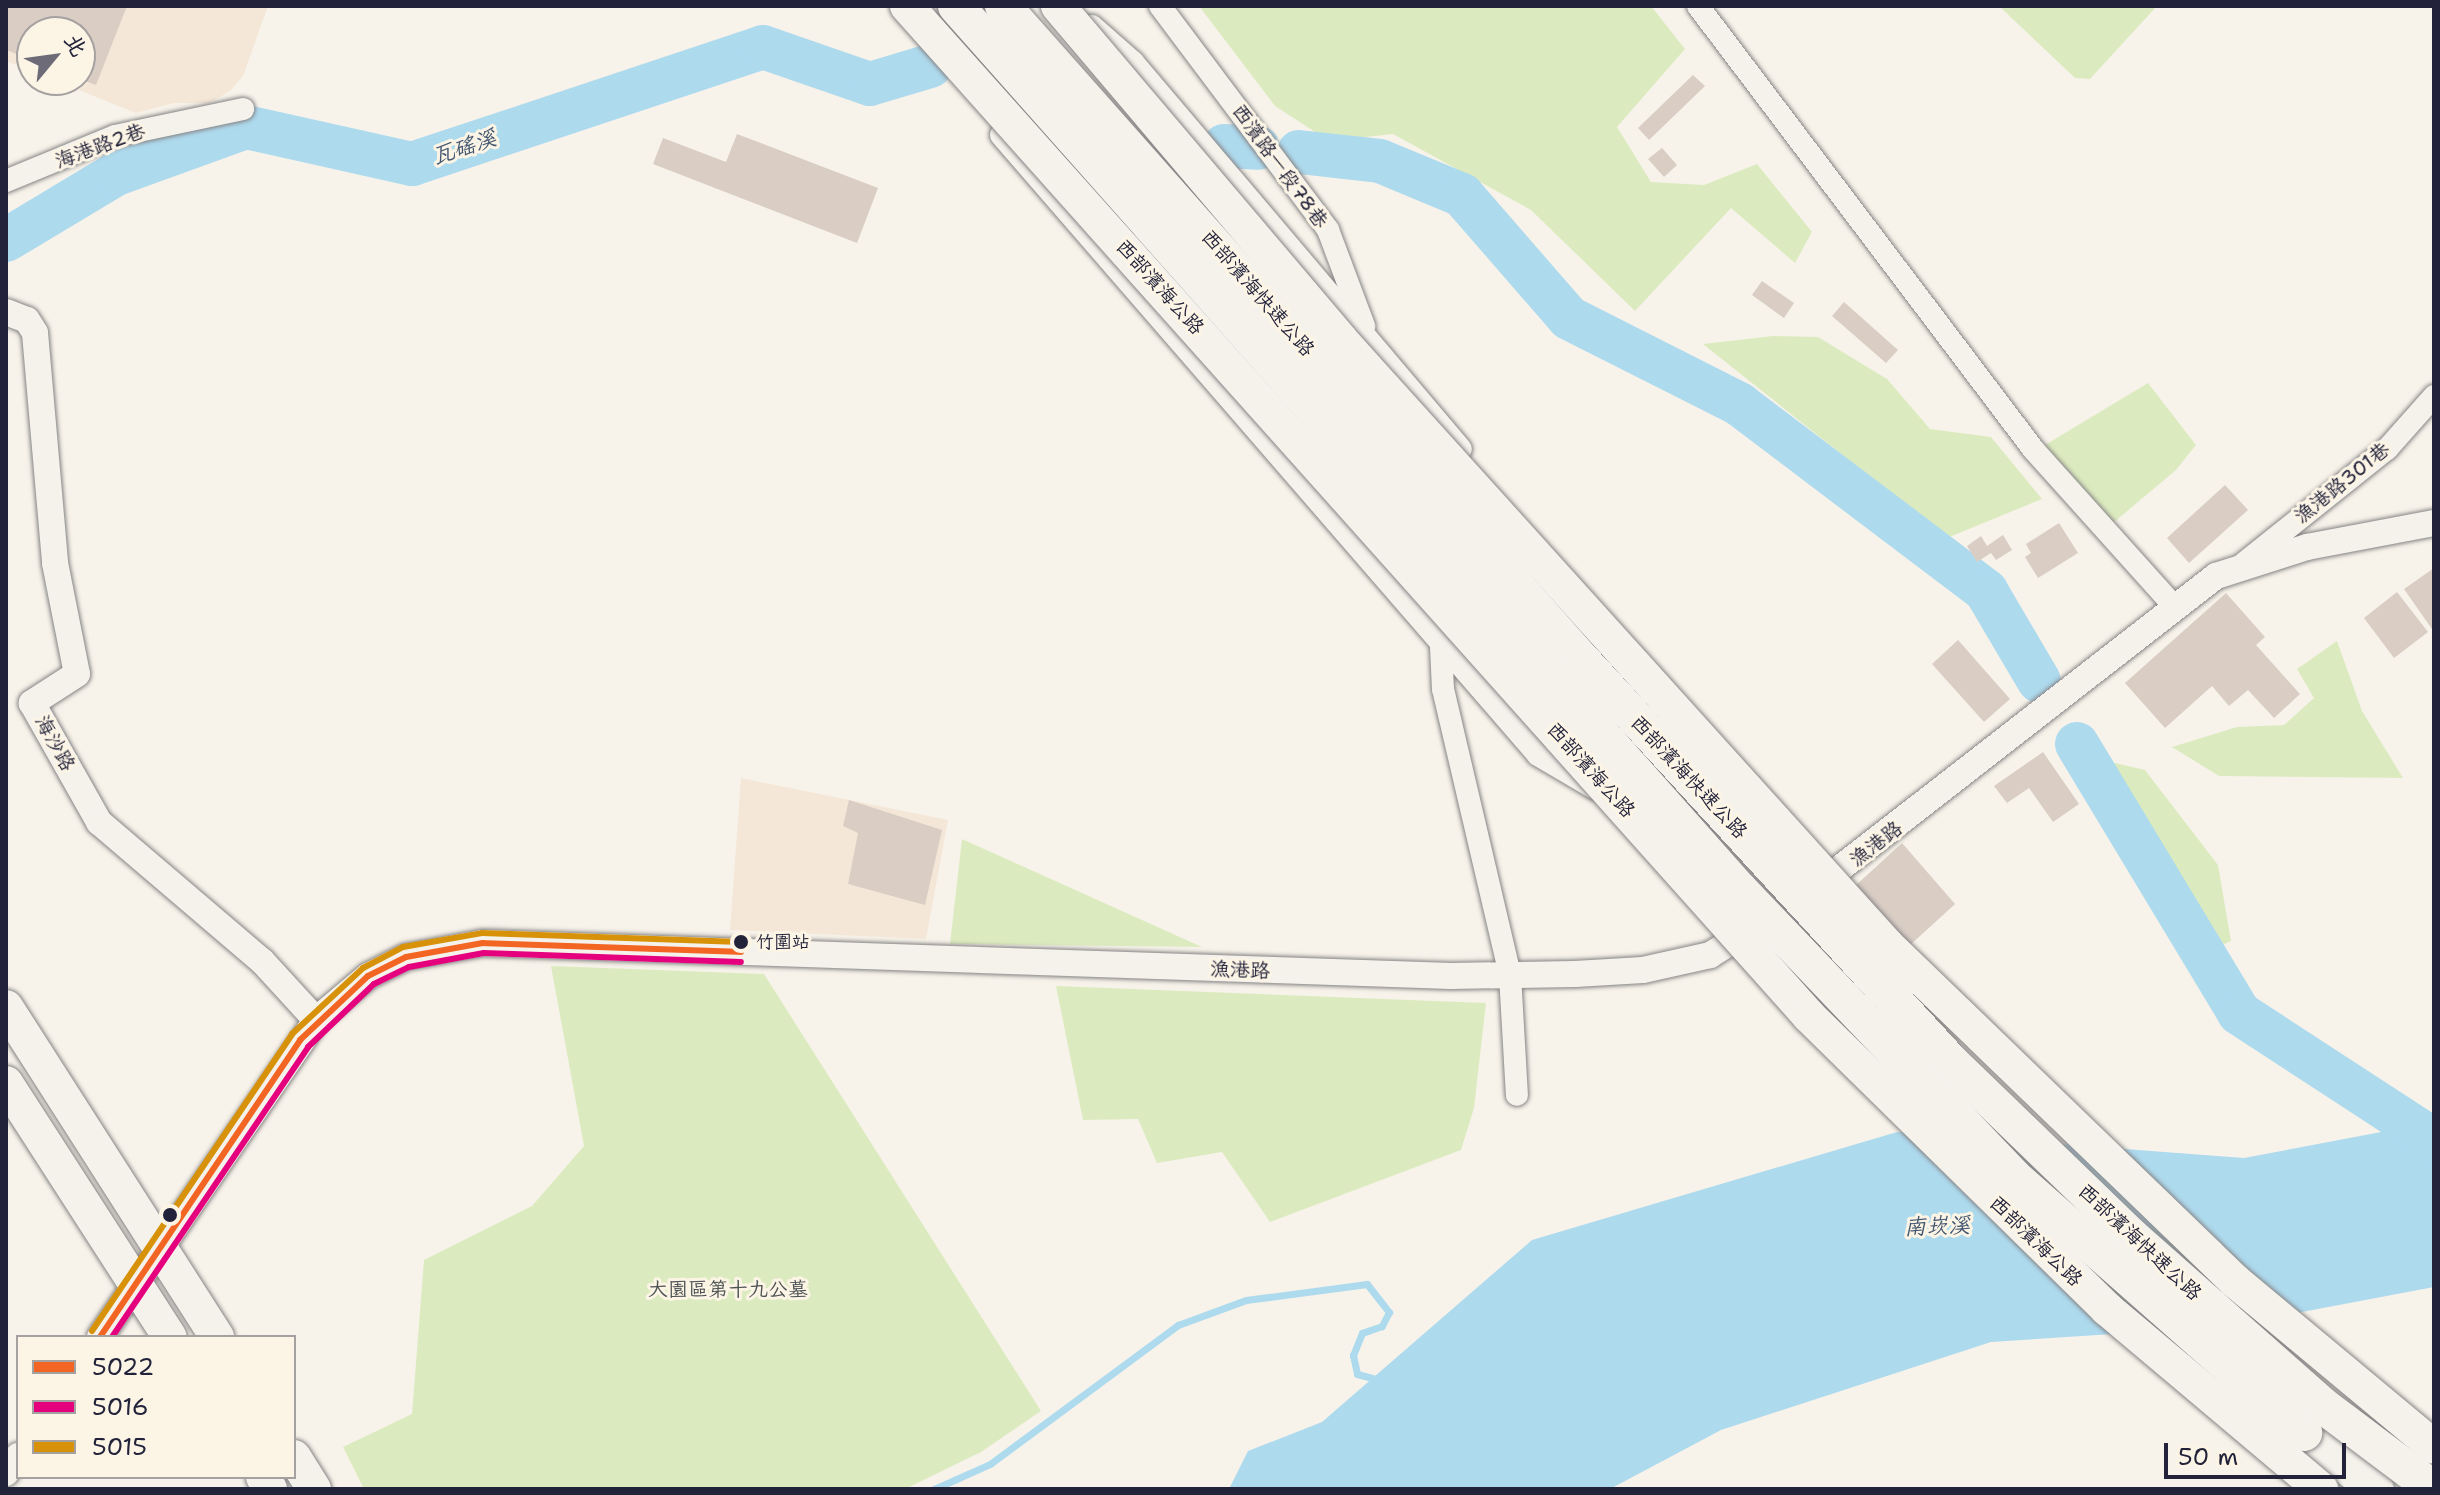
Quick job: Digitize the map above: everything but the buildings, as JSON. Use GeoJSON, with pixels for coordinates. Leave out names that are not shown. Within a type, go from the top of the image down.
{"type":"FeatureCollection","features":[{"type":"Feature","properties":{"kind":"highway","name":"西部濱海快速公路"},"geometry":{"type":"LineString","coordinates":[[956,6],[1739,889],[2014,1177],[2376,1489]]}},
{"type":"Feature","properties":{"kind":"highway","name":"西部濱海快速公路"},"geometry":{"type":"LineString","coordinates":[[1003,6],[1583,661],[1951,1062],[2130,1235],[2322,1405],[2434,1489]]}},
{"type":"Feature","properties":{"kind":"main road","name":"西部濱海公路"},"geometry":{"type":"LineString","coordinates":[[907,6],[1809,1016],[2107,1309],[2321,1489]]}},
{"type":"Feature","properties":{"kind":"main road"},"geometry":{"type":"LineString","coordinates":[[1058,6],[1341,340],[1887,945],[2235,1281],[2434,1447]]}},
{"type":"Feature","properties":{"kind":"main road"},"geometry":{"type":"LineString","coordinates":[[6,1007],[216,1335]]}},
{"type":"Feature","properties":{"kind":"main road"},"geometry":{"type":"LineString","coordinates":[[6,1083],[169,1335]]}},
{"type":"Feature","properties":{"kind":"main road"},"geometry":{"type":"LineString","coordinates":[[296,1460],[314,1489]]}},
{"type":"Feature","properties":{"kind":"street"},"geometry":{"type":"LineString","coordinates":[[891,6],[1441,647],[1538,755],[1653,823],[1753,928]]}},
{"type":"Feature","properties":{"kind":"street"},"geometry":{"type":"LineString","coordinates":[[1068,6],[1133,62],[1610,626],[1698,776],[1807,893]]}},
{"type":"Feature","properties":{"kind":"street","name":"西濱路一段78巷"},"geometry":{"type":"LineString","coordinates":[[1160,6],[1328,230],[1371,342]]}},
{"type":"Feature","properties":{"kind":"street"},"geometry":{"type":"LineString","coordinates":[[1698,6],[2033,449],[2174,606]]}},
{"type":"Feature","properties":{"kind":"street","name":"海港路2巷"},"geometry":{"type":"LineString","coordinates":[[6,181],[115,136],[243,109]]}},
{"type":"Feature","properties":{"kind":"street","name":"海沙路"},"geometry":{"type":"LineString","coordinates":[[6,312],[27,320],[35,333],[55,563],[77,674],[32,703],[99,822],[262,961],[316,1020]]}},
{"type":"Feature","properties":{"kind":"street","name":"漁港路301巷"},"geometry":{"type":"LineString","coordinates":[[2244,563],[2387,449],[2434,396]]}},
{"type":"Feature","properties":{"kind":"street","name":"漁港路"},"geometry":{"type":"LineString","coordinates":[[101,1335],[159,1246],[316,1020],[368,976],[406,957],[483,943],[1510,975],[1643,970],[1710,955],[1807,893],[2174,606],[2244,563],[2434,523]]}},
{"type":"Feature","properties":{"kind":"street"},"geometry":{"type":"LineString","coordinates":[[1441,647],[1443,689],[1510,975],[1517,1095]]}},
{"type":"Feature","properties":{"kind":"street"},"geometry":{"type":"LineString","coordinates":[[2401,1489],[2434,1482]]}},
{"type":"Feature","properties":{"kind":"shaded area"},"geometry":{"type":"Polygon","coordinates":[[[6,6],[268,6],[243,76],[230,91],[210,103],[174,103],[136,113],[94,96],[96,16],[16,16],[16,65],[6,61],[6,6]]]}},
{"type":"Feature","properties":{"kind":"shaded area"},"geometry":{"type":"Polygon","coordinates":[[[741,778],[948,820],[926,939],[730,930],[741,778]]]}},
{"type":"Feature","properties":{"kind":"green space"},"geometry":{"type":"Polygon","coordinates":[[[1199,6],[1651,6],[1685,49],[1617,127],[1651,182],[1704,185],[1757,164],[1812,232],[1795,263],[1731,208],[1635,311],[1531,210],[1393,134],[1329,141],[1275,106],[1199,6]]]}},
{"type":"Feature","properties":{"kind":"green space"},"geometry":{"type":"Polygon","coordinates":[[[1999,6],[2157,6],[2090,79],[2075,78],[1999,6]]]}},
{"type":"Feature","properties":{"kind":"green space"},"geometry":{"type":"Polygon","coordinates":[[[1773,336],[1818,337],[1887,379],[1930,429],[1991,437],[2042,499],[1947,538],[1703,344],[1773,336]]]}},
{"type":"Feature","properties":{"kind":"green space"},"geometry":{"type":"Polygon","coordinates":[[[2148,383],[2196,445],[2176,470],[2113,523],[2045,445],[2148,383]]]}},
{"type":"Feature","properties":{"kind":"green space"},"geometry":{"type":"Polygon","coordinates":[[[2337,641],[2362,711],[2403,778],[2219,776],[2172,747],[2237,727],[2284,725],[2314,698],[2297,669],[2337,641]]]}},
{"type":"Feature","properties":{"kind":"green space"},"geometry":{"type":"Polygon","coordinates":[[[2102,760],[2145,770],[2218,865],[2231,941],[2213,949],[2102,760]]]}},
{"type":"Feature","properties":{"kind":"green space"},"geometry":{"type":"Polygon","coordinates":[[[962,839],[1202,947],[950,944],[962,839]]]}},
{"type":"Feature","properties":{"kind":"green space","name":"大園區第十九公墓"},"geometry":{"type":"Polygon","coordinates":[[[551,966],[764,974],[1041,1411],[981,1452],[905,1489],[364,1489],[343,1447],[412,1414],[424,1260],[532,1206],[584,1146],[551,966]]]}},
{"type":"Feature","properties":{"kind":"green space"},"geometry":{"type":"Polygon","coordinates":[[[1056,986],[1486,1003],[1474,1108],[1461,1150],[1270,1222],[1222,1152],[1157,1163],[1138,1119],[1083,1120],[1056,986]]]}},
{"type":"Feature","properties":{"kind":"water","name":"南崁溪"},"geometry":{"type":"Polygon","coordinates":[[[2434,1122],[2434,1287],[2222,1327],[1991,1342],[1721,1430],[1610,1489],[1229,1489],[1248,1451],[1322,1422],[1532,1240],[1897,1132],[2244,1158],[2434,1122]]]}},
{"type":"Feature","properties":{"kind":"waterway","name":"瓦磘溪"},"geometry":{"type":"LineString","coordinates":[[6,240],[116,174],[246,127],[412,164],[763,47],[870,84],[930,66]]}},
{"type":"Feature","properties":{"kind":"waterway"},"geometry":{"type":"LineString","coordinates":[[1224,146],[1258,148]]}},
{"type":"Feature","properties":{"kind":"waterway"},"geometry":{"type":"LineString","coordinates":[[1299,152],[1380,161],[1462,195],[1569,318],[1739,404],[1986,591],[2039,681]]}},
{"type":"Feature","properties":{"kind":"waterway"},"geometry":{"type":"LineString","coordinates":[[2077,744],[2239,1013],[2434,1140]]}},
{"type":"Feature","properties":{"kind":"waterway"},"geometry":{"type":"LineString","coordinates":[[934,1489],[990,1464],[1178,1325],[1246,1300],[1367,1284],[1389,1312],[1382,1326],[1362,1333],[1353,1355],[1357,1374],[1380,1380]]}},
{"type":"Feature","properties":{"kind":"transit line","name":"5015"},"geometry":{"type":"LineString","coordinates":[[92,1331],[292,1034],[363,968],[403,947],[482,933],[741,942]]}},
{"type":"Feature","properties":{"kind":"transit line","name":"5022"},"geometry":{"type":"LineString","coordinates":[[101,1335],[300,1040],[368,976],[406,957],[483,943],[741,952]]}},
{"type":"Feature","properties":{"kind":"transit line","name":"5016"},"geometry":{"type":"LineString","coordinates":[[113,1335],[308,1047],[374,984],[409,967],[484,953],[741,962]]}},
{"type":"Feature","properties":{"kind":"place","name":"竹圍站"},"geometry":{"type":"Point","coordinates":[741,942]}}]}
